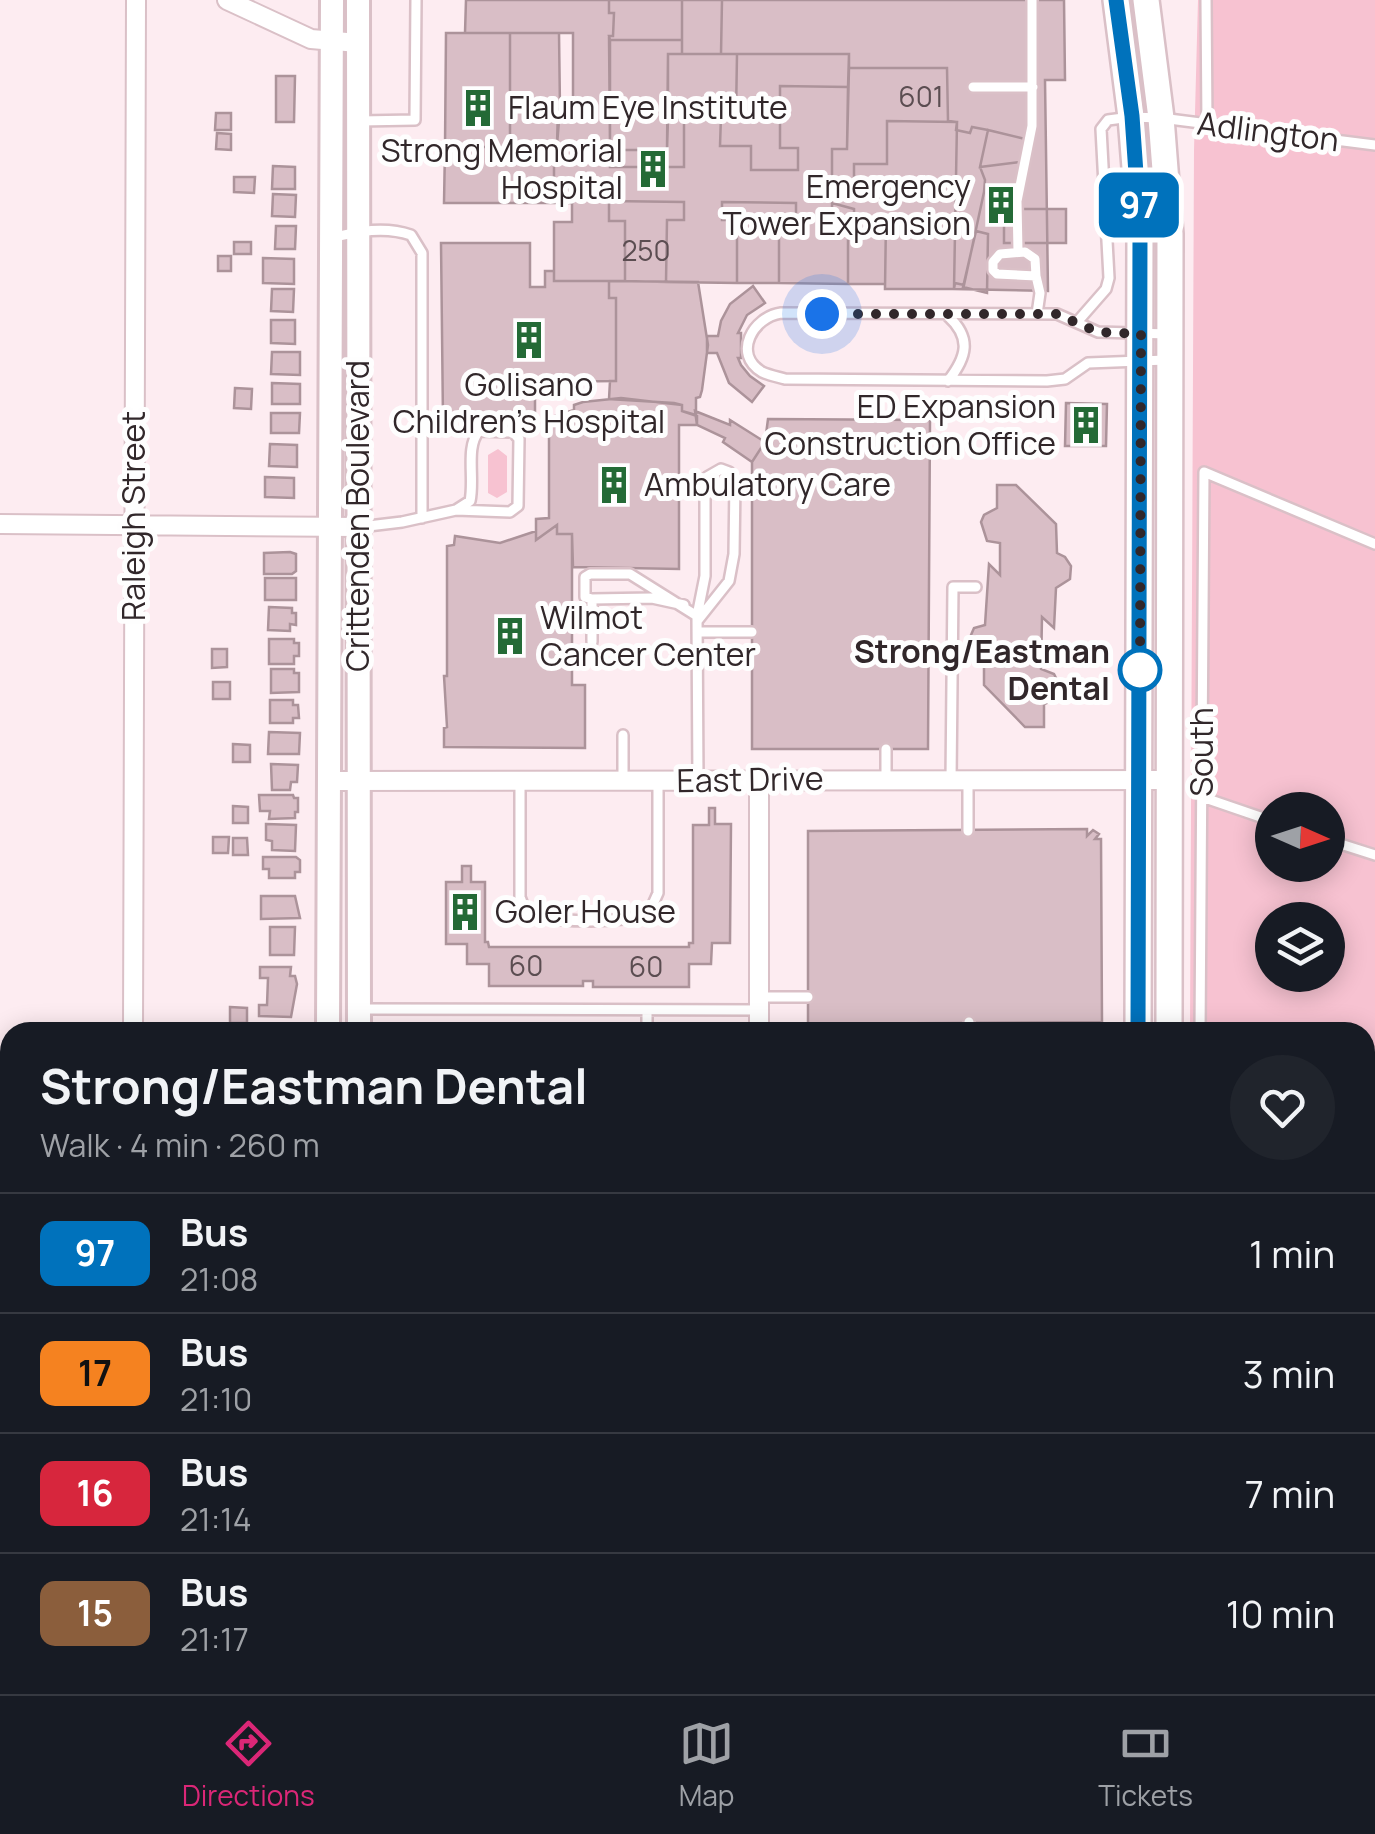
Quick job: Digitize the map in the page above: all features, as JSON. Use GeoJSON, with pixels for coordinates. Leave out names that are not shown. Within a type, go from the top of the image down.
{"type":"FeatureCollection","features":[{"type":"Feature","properties":{"kind":"main road"},"geometry":{"type":"LineString","coordinates":[[1116,0],[1132,116],[1140,231],[1138,1022]]}},
{"type":"Feature","properties":{"kind":"main road"},"geometry":{"type":"LineString","coordinates":[[1146,0],[1170,234],[1168,1022]]}},
{"type":"Feature","properties":{"kind":"street","name":"Raleigh Street"},"geometry":{"type":"LineString","coordinates":[[133,1022],[136,0]]}},
{"type":"Feature","properties":{"kind":"street"},"geometry":{"type":"LineString","coordinates":[[226,0],[311,38],[358,43]]}},
{"type":"Feature","properties":{"kind":"street","name":"Crittenden Boulevard"},"geometry":{"type":"LineString","coordinates":[[328,1021],[332,0]]}},
{"type":"Feature","properties":{"kind":"street","name":"Crittenden Boulevard"},"geometry":{"type":"LineString","coordinates":[[358,0],[359,1021]]}},
{"type":"Feature","properties":{"kind":"street"},"geometry":{"type":"LineString","coordinates":[[0,524],[358,527]]}},
{"type":"Feature","properties":{"kind":"street"},"geometry":{"type":"LineString","coordinates":[[759,780],[759,1022]]}},
{"type":"Feature","properties":{"kind":"street","name":"East Drive"},"geometry":{"type":"LineString","coordinates":[[330,781],[1169,780]]}},
{"type":"Feature","properties":{"kind":"street"},"geometry":{"type":"LineString","coordinates":[[328,1021],[359,1021]]}},
{"type":"Feature","properties":{"kind":"lane"},"geometry":{"type":"LineString","coordinates":[[332,120],[416,120],[416,0]]}},
{"type":"Feature","properties":{"kind":"lane"},"geometry":{"type":"LineString","coordinates":[[1018,252],[1017,202],[1031,136],[1032,0]]}},
{"type":"Feature","properties":{"kind":"lane"},"geometry":{"type":"LineString","coordinates":[[1206,0],[1207,123]]}},
{"type":"Feature","properties":{"kind":"lane"},"geometry":{"type":"LineString","coordinates":[[972,86],[1033,87]]}},
{"type":"Feature","properties":{"kind":"lane"},"geometry":{"type":"LineString","coordinates":[[1078,321],[1106,289],[1109,278],[1101,129],[1108,120],[1132,116]]}},
{"type":"Feature","properties":{"kind":"lane","name":"Adlington"},"geometry":{"type":"LineString","coordinates":[[1132,116],[1375,145]]}},
{"type":"Feature","properties":{"kind":"lane"},"geometry":{"type":"LineString","coordinates":[[332,238],[359,230],[398,230],[410,234],[422,254],[422,518]]}},
{"type":"Feature","properties":{"kind":"lane"},"geometry":{"type":"LineString","coordinates":[[1036,276],[1004,276],[993,270],[993,262],[1000,254],[1018,252],[1035,259],[1040,293],[1037,314]]}},
{"type":"Feature","properties":{"kind":"lane"},"geometry":{"type":"LineString","coordinates":[[781,312],[1056,314],[1098,332],[1141,334],[1170,347],[1141,360],[1088,363],[1065,379],[1047,382],[948,381],[785,379],[762,372],[753,364],[748,342],[754,326],[768,314],[781,312]]}},
{"type":"Feature","properties":{"kind":"lane"},"geometry":{"type":"LineString","coordinates":[[948,316],[962,328],[964,346],[960,365],[948,381]]}},
{"type":"Feature","properties":{"kind":"lane"},"geometry":{"type":"LineString","coordinates":[[358,527],[456,510],[510,512],[518,506],[519,439],[514,432],[479,431],[472,438],[470,501],[456,510]]}},
{"type":"Feature","properties":{"kind":"lane"},"geometry":{"type":"LineString","coordinates":[[698,623],[729,582],[734,554],[735,481],[721,469],[707,477],[704,486],[705,576],[698,623],[698,780]]}},
{"type":"Feature","properties":{"kind":"lane","name":"South"},"geometry":{"type":"LineString","coordinates":[[1200,1022],[1204,472],[1375,544]]}},
{"type":"Feature","properties":{"kind":"lane"},"geometry":{"type":"LineString","coordinates":[[684,605],[652,598],[592,599],[585,597],[586,577],[630,574],[684,605],[698,623],[752,632]]}},
{"type":"Feature","properties":{"kind":"lane"},"geometry":{"type":"LineString","coordinates":[[968,831],[959,780],[953,587],[976,587]]}},
{"type":"Feature","properties":{"kind":"lane"},"geometry":{"type":"LineString","coordinates":[[592,599],[592,642]]}},
{"type":"Feature","properties":{"kind":"lane"},"geometry":{"type":"LineString","coordinates":[[623,736],[623,781]]}},
{"type":"Feature","properties":{"kind":"lane"},"geometry":{"type":"LineString","coordinates":[[886,748],[886,780]]}},
{"type":"Feature","properties":{"kind":"lane"},"geometry":{"type":"LineString","coordinates":[[520,782],[520,897],[525,910],[543,919],[640,917],[655,904],[658,781]]}},
{"type":"Feature","properties":{"kind":"lane"},"geometry":{"type":"LineString","coordinates":[[1202,798],[1255,815]]}},
{"type":"Feature","properties":{"kind":"lane"},"geometry":{"type":"LineString","coordinates":[[1345,846],[1375,856]]}},
{"type":"Feature","properties":{"kind":"lane"},"geometry":{"type":"LineString","coordinates":[[359,1021],[759,1004],[808,996]]}},
{"type":"Feature","properties":{"kind":"lane"},"geometry":{"type":"LineString","coordinates":[[647,1010],[647,1022]]}},
{"type":"Feature","properties":{"kind":"shaded area"},"geometry":{"type":"Polygon","coordinates":[[[1198,0],[1375,0],[1375,1022],[1190,1022],[1198,0]]]}},
{"type":"Feature","properties":{"kind":"shaded area"},"geometry":{"type":"Polygon","coordinates":[[[498,449],[507,456],[507,492],[497,498],[488,493],[488,455],[498,449]]]}},
{"type":"Feature","properties":{"kind":"building"},"geometry":{"type":"Polygon","coordinates":[[[466,0],[609,0],[609,13],[614,13],[613,36],[609,36],[610,146],[557,145],[558,109],[573,109],[573,33],[465,33],[466,0]]]}},
{"type":"Feature","properties":{"kind":"building"},"geometry":{"type":"Polygon","coordinates":[[[609,0],[682,0],[682,40],[610,40],[614,13],[609,13],[609,0]]]}},
{"type":"Feature","properties":{"kind":"building"},"geometry":{"type":"Polygon","coordinates":[[[682,0],[722,0],[721,54],[682,54],[682,0]]]}},
{"type":"Feature","properties":{"kind":"building","name":"Emergency Tower Expansion"},"geometry":{"type":"Polygon","coordinates":[[[722,0],[1064,0],[1065,80],[1045,80],[1048,291],[954,289],[957,122],[948,121],[947,68],[849,68],[849,54],[721,54],[722,0]]]}},
{"type":"Feature","properties":{"kind":"building","name":"Flaum Eye Institute"},"geometry":{"type":"Polygon","coordinates":[[[446,33],[510,33],[510,147],[445,147],[446,33]]]}},
{"type":"Feature","properties":{"kind":"building"},"geometry":{"type":"Polygon","coordinates":[[[510,33],[559,33],[560,109],[554,147],[510,147],[510,33]]]}},
{"type":"Feature","properties":{"kind":"building"},"geometry":{"type":"Polygon","coordinates":[[[610,40],[682,40],[682,54],[668,54],[667,150],[610,150],[610,40]]]}},
{"type":"Feature","properties":{"kind":"building","name":"Strong Memorial Hospital"},"geometry":{"type":"Polygon","coordinates":[[[668,54],[737,54],[736,116],[721,116],[720,146],[751,146],[751,170],[798,170],[798,148],[780,148],[780,86],[848,87],[847,149],[832,149],[832,228],[848,228],[848,284],[779,283],[779,221],[796,221],[796,203],[722,202],[722,220],[737,220],[737,283],[666,282],[667,220],[684,220],[684,202],[609,201],[609,221],[625,221],[625,281],[554,281],[554,222],[572,222],[572,203],[554,203],[554,145],[610,146],[610,167],[684,167],[684,119],[668,119],[668,54]]]}},
{"type":"Feature","properties":{"kind":"building"},"geometry":{"type":"Polygon","coordinates":[[[737,54],[849,54],[848,87],[780,86],[780,148],[798,148],[798,170],[751,170],[751,146],[720,146],[721,116],[736,116],[737,54]]]}},
{"type":"Feature","properties":{"kind":"building"},"geometry":{"type":"Polygon","coordinates":[[[849,68],[947,68],[948,121],[957,122],[956,130],[988,130],[980,167],[984,192],[964,285],[955,283],[954,289],[885,289],[885,284],[848,284],[848,228],[832,228],[832,149],[847,149],[849,68]]]}},
{"type":"Feature","properties":{"kind":"building"},"geometry":{"type":"Polygon","coordinates":[[[276,76],[295,76],[294,122],[276,122],[276,76]]]}},
{"type":"Feature","properties":{"kind":"building"},"geometry":{"type":"Polygon","coordinates":[[[216,113],[231,113],[231,130],[215,130],[216,113]]]}},
{"type":"Feature","properties":{"kind":"building"},"geometry":{"type":"Polygon","coordinates":[[[668,119],[684,119],[684,167],[610,167],[610,150],[667,150],[668,119]]]}},
{"type":"Feature","properties":{"kind":"building"},"geometry":{"type":"Polygon","coordinates":[[[887,121],[957,122],[954,289],[885,289],[886,219],[854,219],[854,209],[832,203],[833,191],[854,186],[854,164],[887,164],[887,121]]]}},
{"type":"Feature","properties":{"kind":"building"},"geometry":{"type":"Polygon","coordinates":[[[988,130],[1025,139],[1020,162],[980,167],[988,130]]]}},
{"type":"Feature","properties":{"kind":"building"},"geometry":{"type":"Polygon","coordinates":[[[217,133],[231,134],[231,150],[216,149],[217,133]]]}},
{"type":"Feature","properties":{"kind":"building"},"geometry":{"type":"Polygon","coordinates":[[[445,147],[554,147],[554,203],[444,203],[445,147]]]}},
{"type":"Feature","properties":{"kind":"building"},"geometry":{"type":"Polygon","coordinates":[[[273,166],[295,167],[295,189],[272,189],[273,166]]]}},
{"type":"Feature","properties":{"kind":"building"},"geometry":{"type":"Polygon","coordinates":[[[234,177],[255,177],[254,193],[234,192],[234,177]]]}},
{"type":"Feature","properties":{"kind":"building"},"geometry":{"type":"Polygon","coordinates":[[[273,194],[296,195],[295,217],[272,216],[273,194]]]}},
{"type":"Feature","properties":{"kind":"building"},"geometry":{"type":"Polygon","coordinates":[[[609,201],[684,202],[684,220],[667,220],[666,282],[625,281],[625,221],[609,221],[609,201]]]}},
{"type":"Feature","properties":{"kind":"building"},"geometry":{"type":"Polygon","coordinates":[[[722,202],[796,203],[796,221],[779,221],[779,283],[737,283],[737,220],[722,220],[722,202]]]}},
{"type":"Feature","properties":{"kind":"building"},"geometry":{"type":"Polygon","coordinates":[[[1004,209],[1066,209],[1066,243],[1004,243],[1004,209]]]}},
{"type":"Feature","properties":{"kind":"building"},"geometry":{"type":"Polygon","coordinates":[[[276,226],[296,226],[295,249],[275,249],[276,226]]]}},
{"type":"Feature","properties":{"kind":"building"},"geometry":{"type":"Polygon","coordinates":[[[976,231],[988,234],[987,293],[963,287],[976,231]]]}},
{"type":"Feature","properties":{"kind":"building"},"geometry":{"type":"Polygon","coordinates":[[[234,242],[251,242],[251,254],[234,254],[234,242]]]}},
{"type":"Feature","properties":{"kind":"building","name":"Golisano Children's Hospital"},"geometry":{"type":"Polygon","coordinates":[[[441,243],[530,243],[530,287],[545,287],[545,271],[554,271],[554,281],[609,281],[609,298],[616,298],[616,381],[535,382],[535,420],[443,420],[441,243]]]}},
{"type":"Feature","properties":{"kind":"building"},"geometry":{"type":"Polygon","coordinates":[[[218,256],[231,256],[231,271],[218,271],[218,256]]]}},
{"type":"Feature","properties":{"kind":"building"},"geometry":{"type":"Polygon","coordinates":[[[263,258],[294,259],[294,284],[263,283],[263,258]]]}},
{"type":"Feature","properties":{"kind":"building"},"geometry":{"type":"Polygon","coordinates":[[[609,281],[698,282],[708,345],[696,415],[682,411],[682,405],[674,403],[609,399],[610,381],[616,381],[616,298],[609,298],[609,281]]]}},
{"type":"Feature","properties":{"kind":"building"},"geometry":{"type":"Polygon","coordinates":[[[753,286],[765,303],[747,315],[738,333],[741,365],[764,386],[752,402],[729,383],[717,353],[707,353],[707,336],[718,336],[730,304],[753,286]]]}},
{"type":"Feature","properties":{"kind":"building"},"geometry":{"type":"Polygon","coordinates":[[[272,289],[294,289],[293,312],[271,311],[272,289]]]}},
{"type":"Feature","properties":{"kind":"building"},"geometry":{"type":"Polygon","coordinates":[[[271,320],[295,320],[295,344],[271,343],[271,320]]]}},
{"type":"Feature","properties":{"kind":"building"},"geometry":{"type":"Polygon","coordinates":[[[272,352],[300,352],[300,375],[271,374],[272,352]]]}},
{"type":"Feature","properties":{"kind":"building"},"geometry":{"type":"Polygon","coordinates":[[[272,383],[300,384],[300,404],[272,404],[272,383]]]}},
{"type":"Feature","properties":{"kind":"building"},"geometry":{"type":"Polygon","coordinates":[[[235,388],[252,389],[251,409],[234,408],[235,388]]]}},
{"type":"Feature","properties":{"kind":"building","name":"Ambulatory Care"},"geometry":{"type":"Polygon","coordinates":[[[621,398],[682,405],[682,411],[697,416],[697,425],[679,425],[679,569],[573,567],[572,534],[557,534],[557,525],[536,540],[536,519],[549,518],[549,418],[574,410],[574,405],[583,402],[621,398]]]}},
{"type":"Feature","properties":{"kind":"building","name":"ED Expansion Construction Office"},"geometry":{"type":"Polygon","coordinates":[[[1066,403],[1107,404],[1106,446],[1065,446],[1066,403]]]}},
{"type":"Feature","properties":{"kind":"building"},"geometry":{"type":"Polygon","coordinates":[[[695,411],[730,425],[730,420],[765,442],[752,462],[723,442],[725,438],[697,425],[695,411]]]}},
{"type":"Feature","properties":{"kind":"building"},"geometry":{"type":"Polygon","coordinates":[[[271,413],[300,413],[299,433],[271,433],[271,413]]]}},
{"type":"Feature","properties":{"kind":"building"},"geometry":{"type":"Polygon","coordinates":[[[768,419],[930,420],[928,749],[752,749],[752,462],[765,442],[768,419]]]}},
{"type":"Feature","properties":{"kind":"building"},"geometry":{"type":"Polygon","coordinates":[[[270,444],[297,445],[297,467],[269,466],[270,444]]]}},
{"type":"Feature","properties":{"kind":"building"},"geometry":{"type":"Polygon","coordinates":[[[265,477],[294,478],[294,498],[265,497],[265,477]]]}},
{"type":"Feature","properties":{"kind":"building"},"geometry":{"type":"Polygon","coordinates":[[[997,485],[1016,485],[1056,524],[1057,553],[1071,566],[1070,579],[1056,588],[1054,628],[1042,617],[1041,669],[1054,674],[1060,686],[1057,699],[1044,704],[1044,727],[1025,727],[984,685],[984,660],[975,657],[969,648],[974,628],[985,625],[989,564],[1000,575],[1000,543],[987,541],[981,522],[984,515],[997,508],[997,485]]]}},
{"type":"Feature","properties":{"kind":"building","name":"Wilmot Cancer Center"},"geometry":{"type":"Polygon","coordinates":[[[557,525],[557,534],[572,534],[572,685],[585,685],[585,748],[444,747],[447,546],[454,545],[455,536],[500,543],[536,531],[536,540],[557,525]]]}},
{"type":"Feature","properties":{"kind":"building"},"geometry":{"type":"Polygon","coordinates":[[[264,553],[296,554],[296,571],[264,574],[264,553]]]}},
{"type":"Feature","properties":{"kind":"building"},"geometry":{"type":"Polygon","coordinates":[[[265,578],[296,578],[296,600],[265,600],[265,578]]]}},
{"type":"Feature","properties":{"kind":"building"},"geometry":{"type":"Polygon","coordinates":[[[269,607],[292,608],[296,625],[290,624],[290,631],[268,630],[269,607]]]}},
{"type":"Feature","properties":{"kind":"building"},"geometry":{"type":"Polygon","coordinates":[[[269,639],[294,639],[294,643],[299,643],[299,656],[294,656],[294,664],[269,664],[269,639]]]}},
{"type":"Feature","properties":{"kind":"building"},"geometry":{"type":"Polygon","coordinates":[[[212,649],[227,649],[227,667],[212,668],[212,649]]]}},
{"type":"Feature","properties":{"kind":"building"},"geometry":{"type":"Polygon","coordinates":[[[271,669],[294,669],[294,673],[299,673],[299,692],[271,693],[271,669]]]}},
{"type":"Feature","properties":{"kind":"building"},"geometry":{"type":"Polygon","coordinates":[[[213,682],[230,682],[230,699],[213,699],[213,682]]]}},
{"type":"Feature","properties":{"kind":"building"},"geometry":{"type":"Polygon","coordinates":[[[270,700],[293,700],[293,705],[298,705],[299,718],[293,718],[293,723],[270,723],[270,700]]]}},
{"type":"Feature","properties":{"kind":"building"},"geometry":{"type":"Polygon","coordinates":[[[269,732],[300,733],[299,754],[268,754],[269,732]]]}},
{"type":"Feature","properties":{"kind":"building"},"geometry":{"type":"Polygon","coordinates":[[[233,744],[250,745],[250,762],[233,762],[233,744]]]}},
{"type":"Feature","properties":{"kind":"building"},"geometry":{"type":"Polygon","coordinates":[[[271,764],[298,765],[297,782],[291,782],[290,790],[272,790],[271,764]]]}},
{"type":"Feature","properties":{"kind":"building"},"geometry":{"type":"Polygon","coordinates":[[[259,795],[298,798],[295,818],[269,819],[270,811],[260,811],[259,795]]]}},
{"type":"Feature","properties":{"kind":"building"},"geometry":{"type":"Polygon","coordinates":[[[233,806],[248,807],[248,823],[233,823],[233,806]]]}},
{"type":"Feature","properties":{"kind":"building","name":"Goler House"},"geometry":{"type":"Polygon","coordinates":[[[709,808],[715,808],[715,824],[731,824],[730,943],[712,943],[711,964],[689,964],[689,987],[593,987],[593,981],[583,981],[583,986],[489,986],[489,964],[467,964],[467,944],[446,944],[446,882],[462,882],[462,866],[471,866],[471,882],[485,882],[485,942],[489,947],[689,947],[693,943],[693,825],[709,825],[709,808]]]}},
{"type":"Feature","properties":{"kind":"building"},"geometry":{"type":"Polygon","coordinates":[[[266,824],[296,825],[295,851],[272,850],[272,841],[266,840],[266,824]]]}},
{"type":"Feature","properties":{"kind":"building"},"geometry":{"type":"Polygon","coordinates":[[[1087,829],[1087,836],[1093,830],[1099,834],[1095,839],[1101,839],[1102,1022],[808,1022],[808,831],[1087,829]]]}},
{"type":"Feature","properties":{"kind":"building"},"geometry":{"type":"Polygon","coordinates":[[[213,837],[229,837],[228,853],[213,853],[213,837]]]}},
{"type":"Feature","properties":{"kind":"building"},"geometry":{"type":"Polygon","coordinates":[[[233,838],[247,838],[248,855],[233,855],[233,838]]]}},
{"type":"Feature","properties":{"kind":"building"},"geometry":{"type":"Polygon","coordinates":[[[263,857],[296,857],[300,860],[300,872],[295,872],[295,878],[269,878],[269,869],[263,869],[263,857]]]}},
{"type":"Feature","properties":{"kind":"building"},"geometry":{"type":"Polygon","coordinates":[[[261,896],[295,896],[300,918],[261,919],[261,896]]]}},
{"type":"Feature","properties":{"kind":"building"},"geometry":{"type":"Polygon","coordinates":[[[270,927],[295,927],[294,955],[270,955],[270,927]]]}},
{"type":"Feature","properties":{"kind":"building"},"geometry":{"type":"Polygon","coordinates":[[[260,967],[291,967],[290,976],[295,976],[297,984],[291,1017],[259,1016],[259,1005],[267,1005],[268,978],[260,978],[260,967]]]}},
{"type":"Feature","properties":{"kind":"building"},"geometry":{"type":"Polygon","coordinates":[[[230,1007],[247,1008],[247,1022],[230,1022],[230,1007]]]}},
{"type":"Feature","properties":{"kind":"bus line","name":"97"},"geometry":{"type":"LineString","coordinates":[[1116,0],[1132,116],[1140,231],[1138,1022]]}},
{"type":"Feature","properties":{"kind":"place","name":"Flaum Eye Institute"},"geometry":{"type":"Point","coordinates":[478,108]}},
{"type":"Feature","properties":{"kind":"place","name":"Strong Memorial Hospital"},"geometry":{"type":"Point","coordinates":[653,169]}},
{"type":"Feature","properties":{"kind":"place","name":"Emergency Tower Expansion"},"geometry":{"type":"Point","coordinates":[1001,205]}},
{"type":"Feature","properties":{"kind":"place","name":"Golisano Children's Hospital"},"geometry":{"type":"Point","coordinates":[529,340]}},
{"type":"Feature","properties":{"kind":"place","name":"ED Expansion Construction Office"},"geometry":{"type":"Point","coordinates":[1086,425]}},
{"type":"Feature","properties":{"kind":"place","name":"Ambulatory Care"},"geometry":{"type":"Point","coordinates":[614,485]}},
{"type":"Feature","properties":{"kind":"place","name":"Wilmot Cancer Center"},"geometry":{"type":"Point","coordinates":[510,636]}},
{"type":"Feature","properties":{"kind":"place","name":"Strong/Eastman Dental"},"geometry":{"type":"Point","coordinates":[1140,670]}},
{"type":"Feature","properties":{"kind":"place","name":"Goler House"},"geometry":{"type":"Point","coordinates":[465,912]}},
{"type":"Feature","properties":{"kind":"route"},"geometry":{"type":"LineString","coordinates":[[822,314],[1056,314],[1098,332],[1141,334],[1140,670]]}}]}
